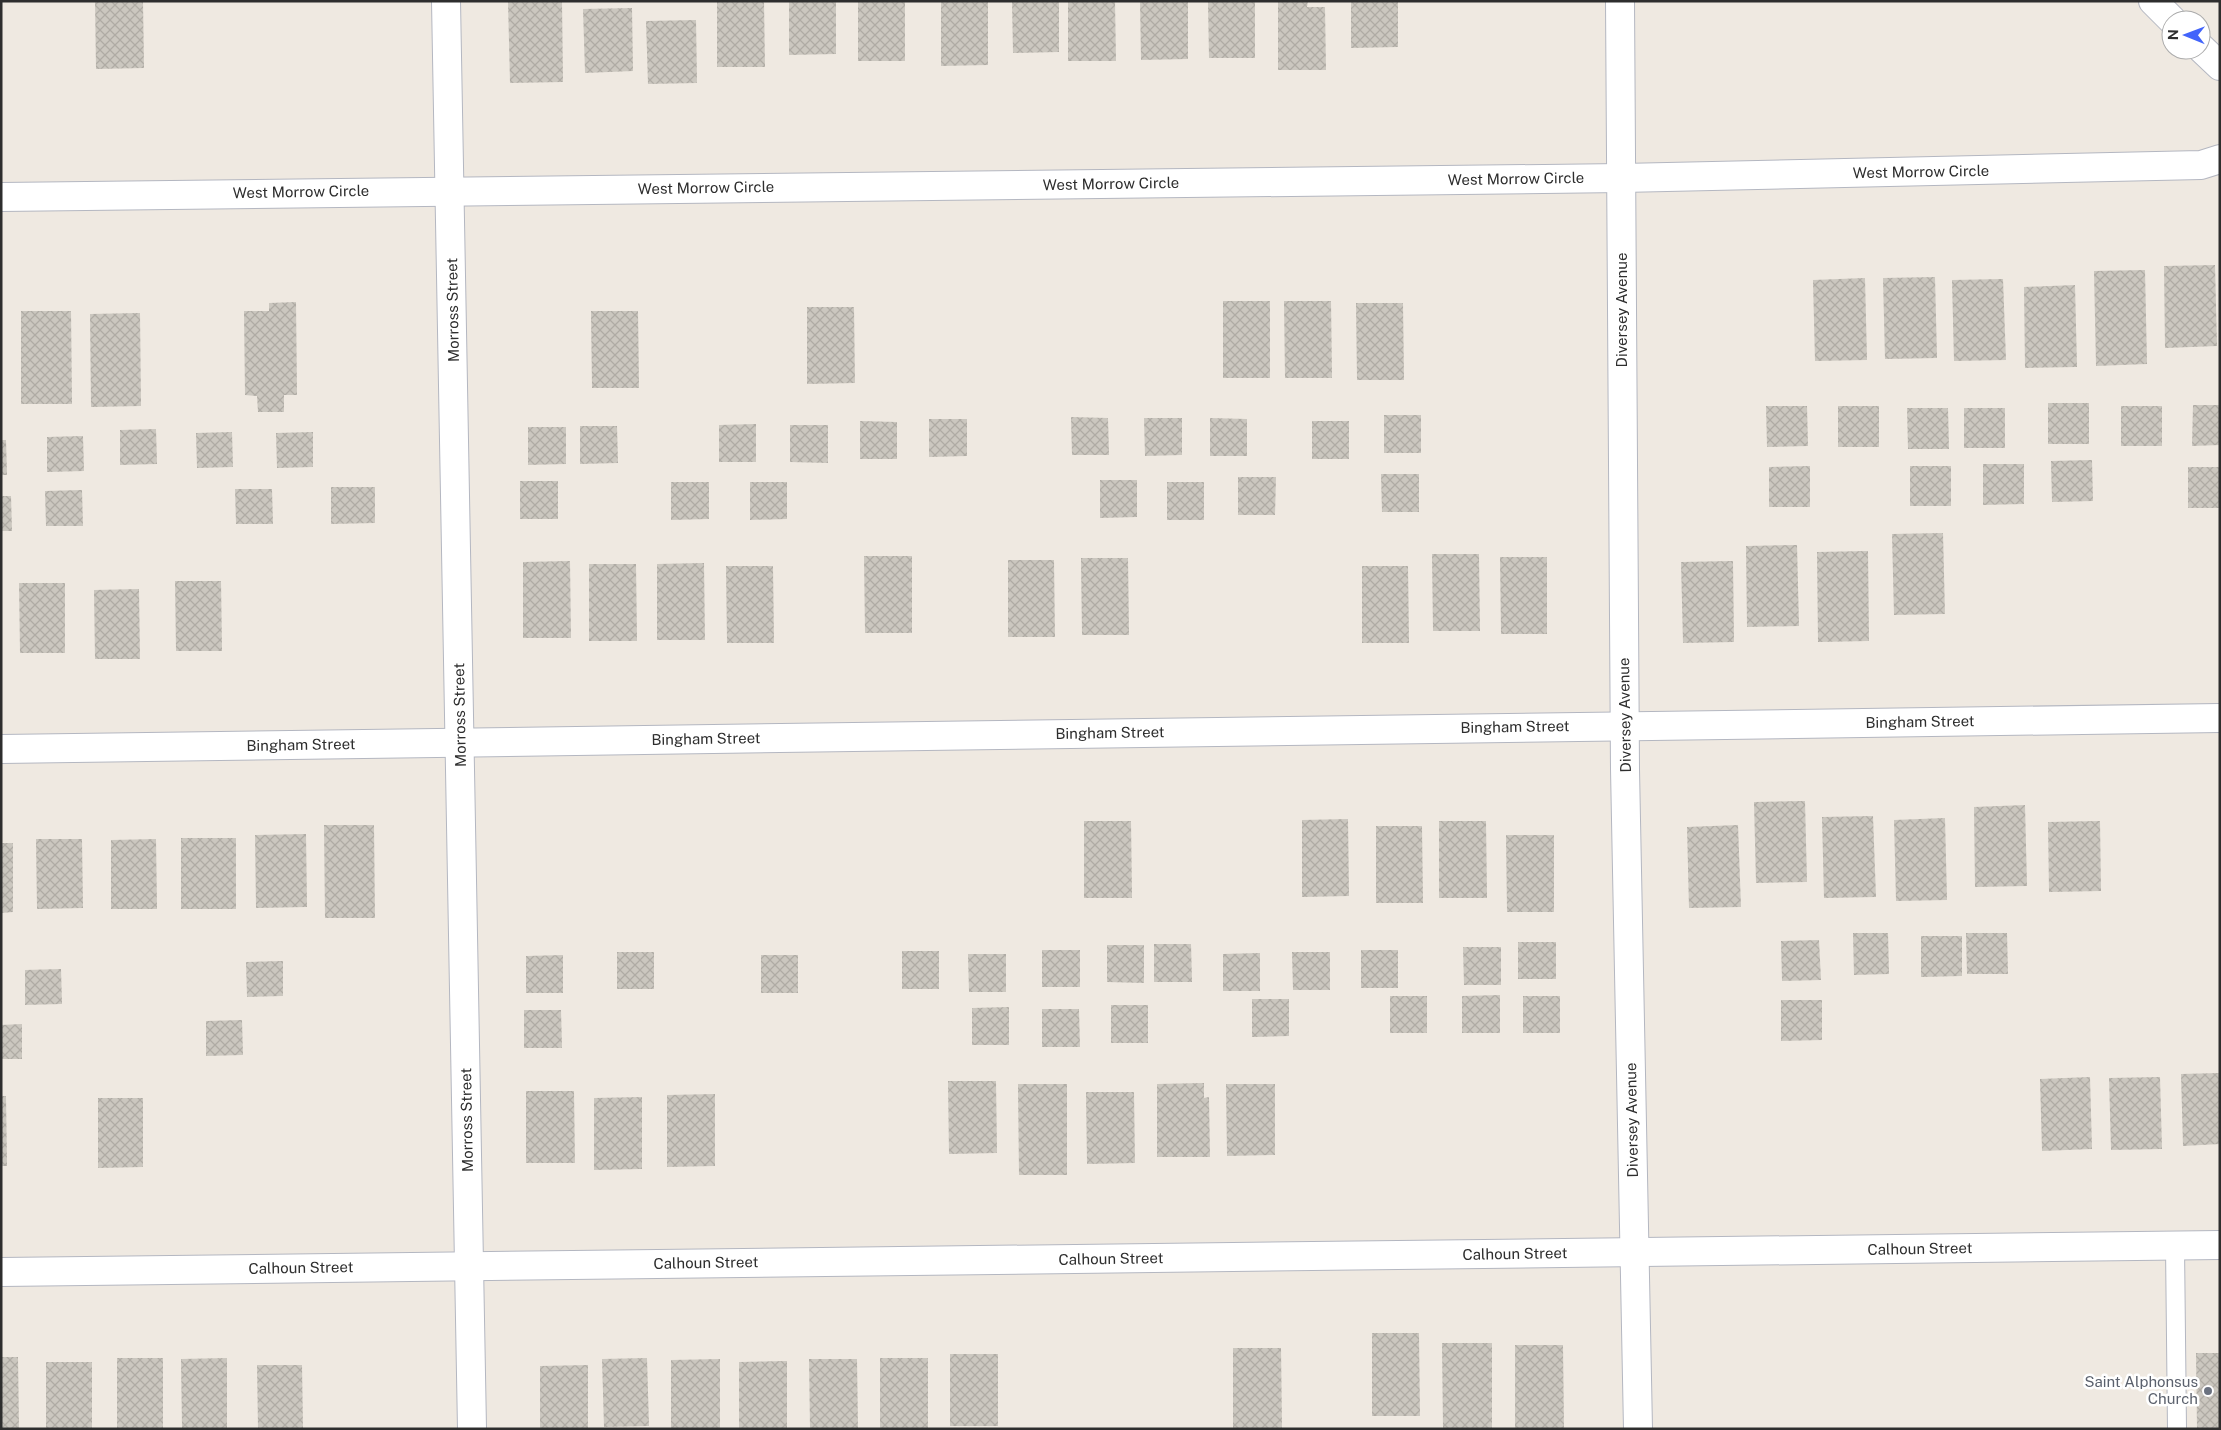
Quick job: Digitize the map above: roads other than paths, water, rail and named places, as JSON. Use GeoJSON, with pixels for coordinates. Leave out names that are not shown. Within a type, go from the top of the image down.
{"type":"FeatureCollection","features":[{"type":"Feature","properties":{"kind":"street","name":"Morross Street"},"geometry":{"type":"LineString","coordinates":[[446,1],[451,191],[472,1429]]}},
{"type":"Feature","properties":{"kind":"street","name":"Diversey Avenue"},"geometry":{"type":"LineString","coordinates":[[1620,1],[1625,726],[1638,1429]]}},
{"type":"Feature","properties":{"kind":"street"},"geometry":{"type":"LineString","coordinates":[[2153,1],[2162,10]]}},
{"type":"Feature","properties":{"kind":"street","name":"West Morrow Circle"},"geometry":{"type":"LineString","coordinates":[[1,197],[1622,178],[2201,166],[2220,159]]}},
{"type":"Feature","properties":{"kind":"street","name":"Bingham Street"},"geometry":{"type":"LineString","coordinates":[[1,749],[2220,718]]}},
{"type":"Feature","properties":{"kind":"street","name":"Calhoun Street"},"geometry":{"type":"LineString","coordinates":[[1,1272],[2220,1245]]}},
{"type":"Feature","properties":{"kind":"lane"},"geometry":{"type":"LineString","coordinates":[[2175,1246],[2177,1429]]}},
{"type":"Feature","properties":{"kind":"place","name":"Saint Alphonsus Church"},"geometry":{"type":"Point","coordinates":[2208,1391]}}]}
